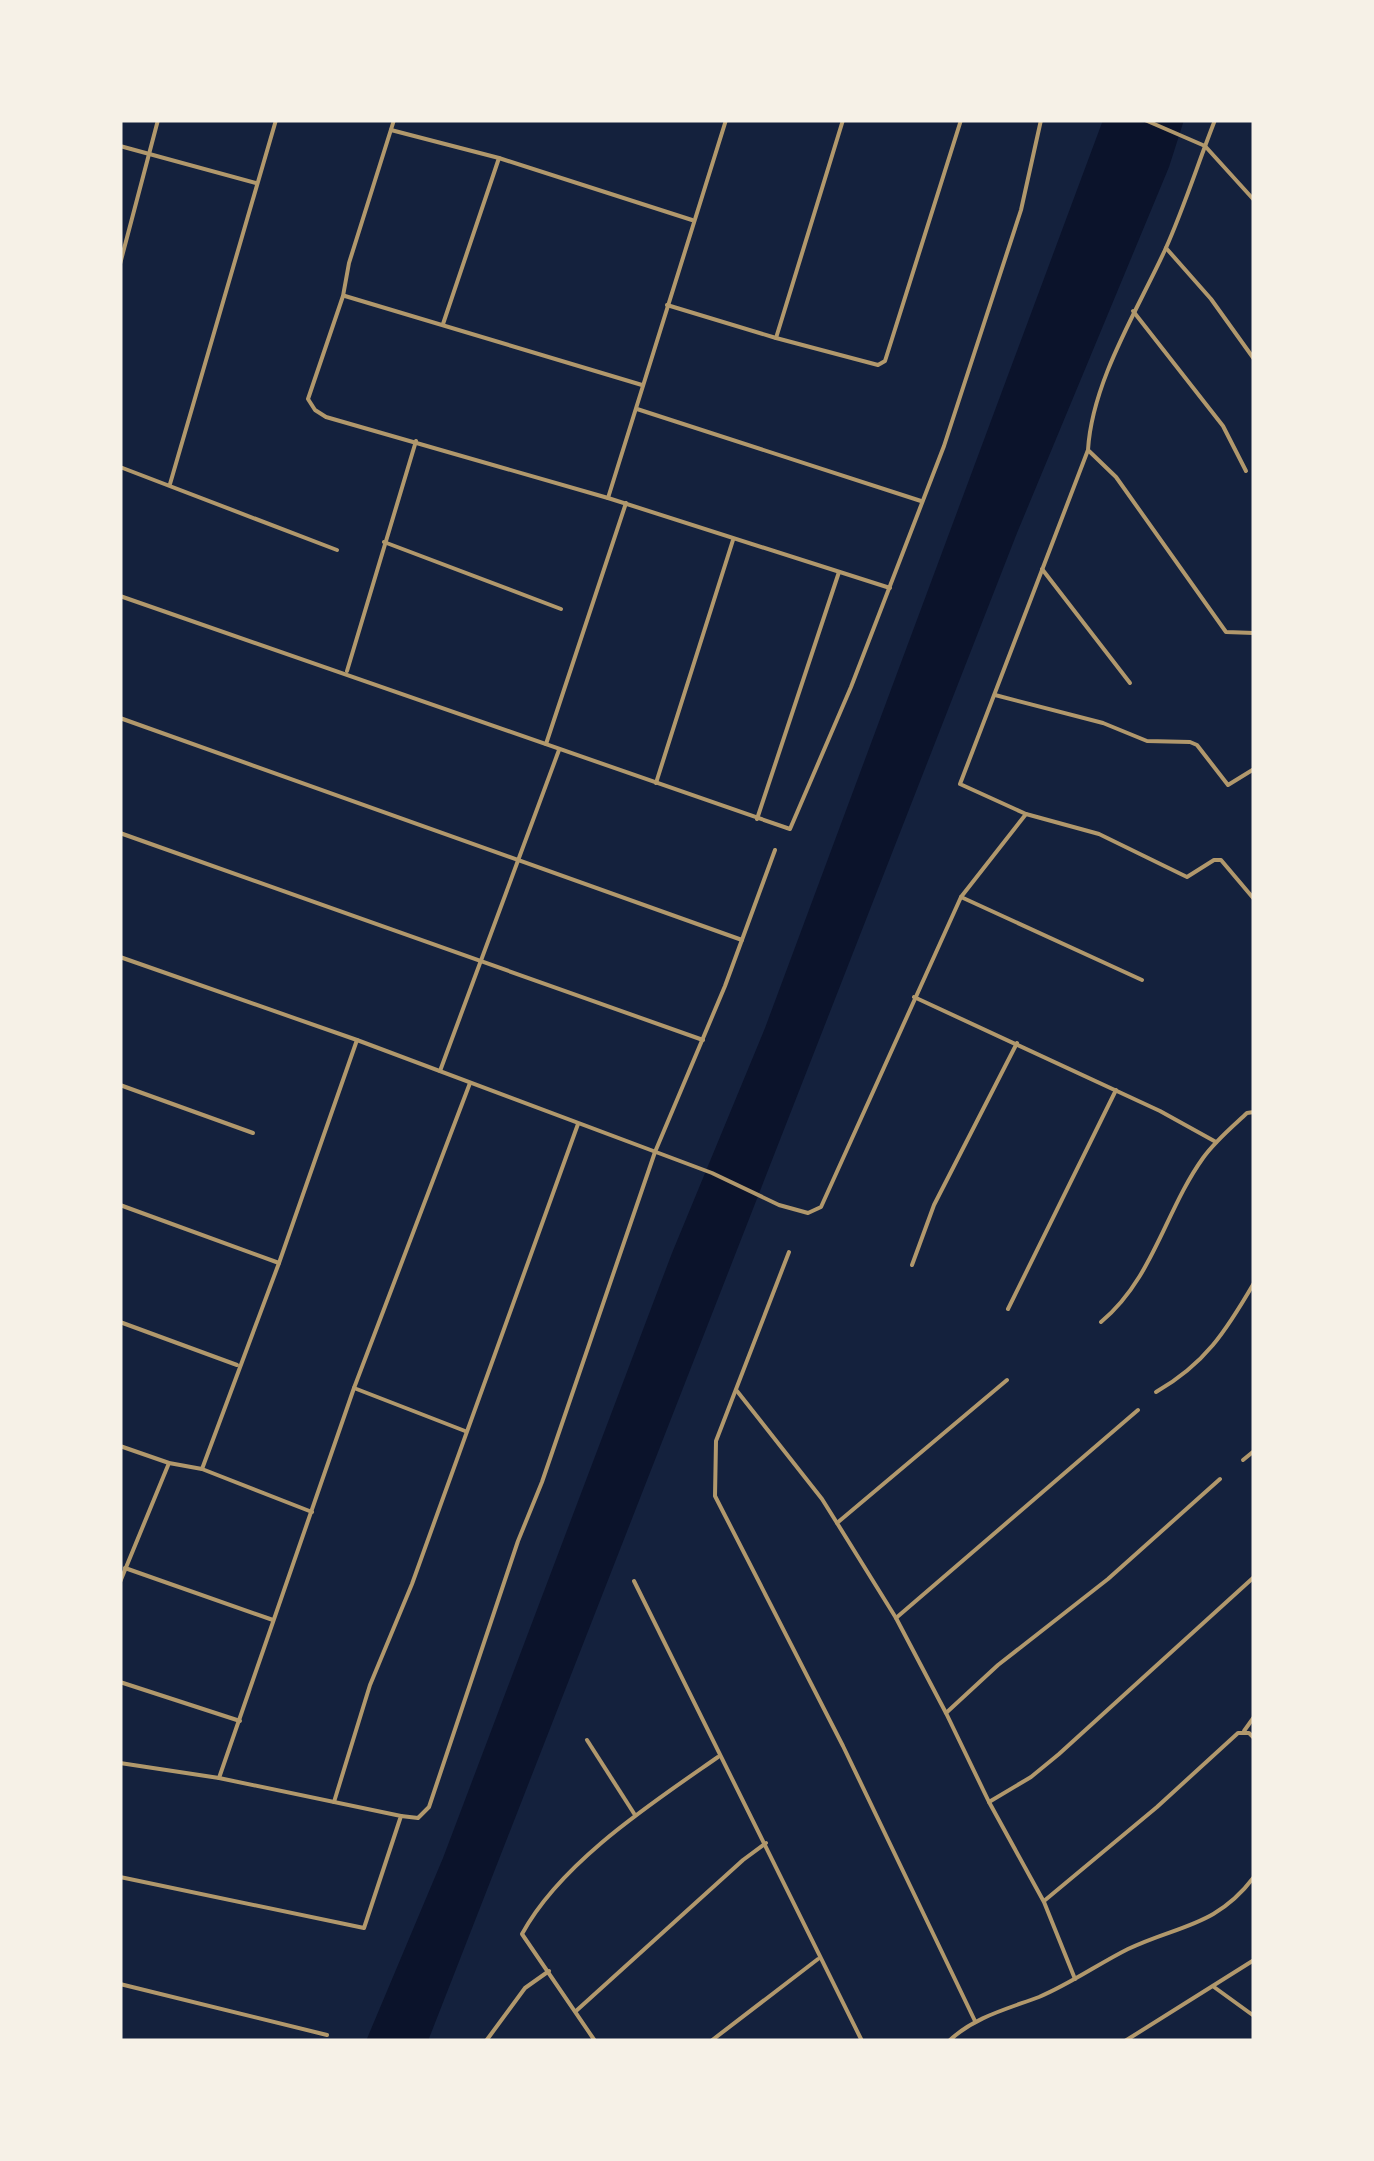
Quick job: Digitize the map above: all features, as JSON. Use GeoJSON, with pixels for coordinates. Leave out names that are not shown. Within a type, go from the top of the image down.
{"type":"FeatureCollection","features":[{"type":"Feature","properties":{"kind":"street"},"geometry":{"type":"LineString","coordinates":[[120,264],[158,120]]}},
{"type":"Feature","properties":{"kind":"street"},"geometry":{"type":"LineString","coordinates":[[170,484],[276,120]]}},
{"type":"Feature","properties":{"kind":"street"},"geometry":{"type":"LineString","coordinates":[[394,120],[343,296],[308,399],[315,410],[326,417],[608,498],[890,588]]}},
{"type":"Feature","properties":{"kind":"street"},"geometry":{"type":"LineString","coordinates":[[608,498],[726,120]]}},
{"type":"Feature","properties":{"kind":"street"},"geometry":{"type":"LineString","coordinates":[[776,338],[844,120]]}},
{"type":"Feature","properties":{"kind":"street"},"geometry":{"type":"LineString","coordinates":[[667,305],[878,365],[886,361],[961,120]]}},
{"type":"Feature","properties":{"kind":"street"},"geometry":{"type":"LineString","coordinates":[[120,596],[790,829],[944,446],[1021,210],[1041,120]]}},
{"type":"Feature","properties":{"kind":"street"},"geometry":{"type":"LineString","coordinates":[[1144,120],[1205,146],[1254,200]]}},
{"type":"Feature","properties":{"kind":"street"},"geometry":{"type":"LineString","coordinates":[[1214,120],[1166,248],[1133,311],[1092,417],[1088,450],[960,784],[1026,814],[1099,834],[1187,878],[1214,860],[1221,860],[1254,899]]}},
{"type":"Feature","properties":{"kind":"street"},"geometry":{"type":"LineString","coordinates":[[391,130],[499,158],[692,220]]}},
{"type":"Feature","properties":{"kind":"street"},"geometry":{"type":"LineString","coordinates":[[120,146],[256,183]]}},
{"type":"Feature","properties":{"kind":"street"},"geometry":{"type":"LineString","coordinates":[[443,325],[499,158]]}},
{"type":"Feature","properties":{"kind":"street"},"geometry":{"type":"LineString","coordinates":[[1166,248],[1211,299],[1254,359]]}},
{"type":"Feature","properties":{"kind":"street"},"geometry":{"type":"LineString","coordinates":[[343,296],[642,385]]}},
{"type":"Feature","properties":{"kind":"street"},"geometry":{"type":"LineString","coordinates":[[1133,311],[1224,426],[1246,471]]}},
{"type":"Feature","properties":{"kind":"street"},"geometry":{"type":"LineString","coordinates":[[637,409],[922,501]]}},
{"type":"Feature","properties":{"kind":"street"},"geometry":{"type":"LineString","coordinates":[[347,673],[416,441]]}},
{"type":"Feature","properties":{"kind":"street"},"geometry":{"type":"LineString","coordinates":[[1088,450],[1125,488],[1226,632],[1254,633]]}},
{"type":"Feature","properties":{"kind":"street"},"geometry":{"type":"LineString","coordinates":[[120,466],[337,550]]}},
{"type":"Feature","properties":{"kind":"street"},"geometry":{"type":"LineString","coordinates":[[546,744],[626,504]]}},
{"type":"Feature","properties":{"kind":"street"},"geometry":{"type":"LineString","coordinates":[[656,783],[732,540]]}},
{"type":"Feature","properties":{"kind":"street"},"geometry":{"type":"LineString","coordinates":[[384,542],[561,609]]}},
{"type":"Feature","properties":{"kind":"street"},"geometry":{"type":"LineString","coordinates":[[1042,569],[1130,683]]}},
{"type":"Feature","properties":{"kind":"street"},"geometry":{"type":"LineString","coordinates":[[757,820],[839,572]]}},
{"type":"Feature","properties":{"kind":"street"},"geometry":{"type":"LineString","coordinates":[[995,695],[1103,723],[1148,741],[1190,742],[1228,785],[1254,770]]}},
{"type":"Feature","properties":{"kind":"street"},"geometry":{"type":"LineString","coordinates":[[120,718],[742,940]]}},
{"type":"Feature","properties":{"kind":"street"},"geometry":{"type":"LineString","coordinates":[[440,1071],[560,750]]}},
{"type":"Feature","properties":{"kind":"street"},"geometry":{"type":"LineString","coordinates":[[120,957],[357,1040],[712,1173],[779,1206],[808,1213],[821,1207],[961,897],[1026,814]]}},
{"type":"Feature","properties":{"kind":"street"},"geometry":{"type":"LineString","coordinates":[[120,832],[703,1040]]}},
{"type":"Feature","properties":{"kind":"street"},"geometry":{"type":"LineString","coordinates":[[120,1763],[219,1778],[401,1816],[418,1818],[430,1807],[518,1541],[542,1482],[655,1152],[703,1040],[775,850]]}},
{"type":"Feature","properties":{"kind":"street"},"geometry":{"type":"LineString","coordinates":[[961,897],[1142,980]]}},
{"type":"Feature","properties":{"kind":"street"},"geometry":{"type":"LineString","coordinates":[[914,997],[1116,1090],[1216,1142]]}},
{"type":"Feature","properties":{"kind":"street"},"geometry":{"type":"LineString","coordinates":[[202,1468],[357,1040]]}},
{"type":"Feature","properties":{"kind":"street"},"geometry":{"type":"LineString","coordinates":[[912,1265],[934,1205],[1016,1043]]}},
{"type":"Feature","properties":{"kind":"street"},"geometry":{"type":"LineString","coordinates":[[219,1778],[354,1388],[470,1083]]}},
{"type":"Feature","properties":{"kind":"street"},"geometry":{"type":"LineString","coordinates":[[120,1085],[252,1134]]}},
{"type":"Feature","properties":{"kind":"street"},"geometry":{"type":"LineString","coordinates":[[1008,1309],[1116,1090]]}},
{"type":"Feature","properties":{"kind":"street"},"geometry":{"type":"LineString","coordinates":[[1101,1322],[1119,1307],[1152,1258],[1192,1178],[1216,1142],[1247,1113],[1254,1112]]}},
{"type":"Feature","properties":{"kind":"street"},"geometry":{"type":"LineString","coordinates":[[334,1802],[370,1685],[412,1584],[578,1124]]}},
{"type":"Feature","properties":{"kind":"street"},"geometry":{"type":"LineString","coordinates":[[120,1205],[279,1262]]}},
{"type":"Feature","properties":{"kind":"street"},"geometry":{"type":"LineString","coordinates":[[789,1252],[716,1441],[714,1496],[844,1746],[975,2021]]}},
{"type":"Feature","properties":{"kind":"street"},"geometry":{"type":"LineString","coordinates":[[1156,1392],[1184,1376],[1214,1347],[1254,1283]]}},
{"type":"Feature","properties":{"kind":"street"},"geometry":{"type":"LineString","coordinates":[[120,1322],[238,1366]]}},
{"type":"Feature","properties":{"kind":"street"},"geometry":{"type":"LineString","coordinates":[[836,1523],[1007,1380]]}},
{"type":"Feature","properties":{"kind":"street"},"geometry":{"type":"LineString","coordinates":[[354,1388],[466,1431]]}},
{"type":"Feature","properties":{"kind":"street"},"geometry":{"type":"LineString","coordinates":[[736,1390],[822,1499],[896,1618],[1044,1902],[1075,1979]]}},
{"type":"Feature","properties":{"kind":"street"},"geometry":{"type":"LineString","coordinates":[[896,1618],[1138,1410]]}},
{"type":"Feature","properties":{"kind":"street"},"geometry":{"type":"LineString","coordinates":[[120,1446],[169,1463],[202,1468],[312,1512]]}},
{"type":"Feature","properties":{"kind":"street"},"geometry":{"type":"LineString","coordinates":[[1243,1460],[1254,1451]]}},
{"type":"Feature","properties":{"kind":"street"},"geometry":{"type":"LineString","coordinates":[[120,1582],[169,1463]]}},
{"type":"Feature","properties":{"kind":"street"},"geometry":{"type":"LineString","coordinates":[[946,1712],[998,1665],[1108,1579],[1220,1479]]}},
{"type":"Feature","properties":{"kind":"street"},"geometry":{"type":"LineString","coordinates":[[125,1568],[273,1620]]}},
{"type":"Feature","properties":{"kind":"street"},"geometry":{"type":"LineString","coordinates":[[989,1802],[1045,1766],[1254,1577]]}},
{"type":"Feature","properties":{"kind":"street"},"geometry":{"type":"LineString","coordinates":[[634,1581],[862,2041]]}},
{"type":"Feature","properties":{"kind":"street"},"geometry":{"type":"LineString","coordinates":[[120,1682],[240,1721]]}},
{"type":"Feature","properties":{"kind":"street"},"geometry":{"type":"LineString","coordinates":[[1044,1902],[1244,1731],[1254,1717]]}},
{"type":"Feature","properties":{"kind":"street"},"geometry":{"type":"LineString","coordinates":[[1244,1731],[1254,1738]]}},
{"type":"Feature","properties":{"kind":"street"},"geometry":{"type":"LineString","coordinates":[[587,1740],[635,1815]]}},
{"type":"Feature","properties":{"kind":"street"},"geometry":{"type":"LineString","coordinates":[[594,2041],[522,1934],[571,1871],[635,1815],[719,1756]]}},
{"type":"Feature","properties":{"kind":"street"},"geometry":{"type":"LineString","coordinates":[[120,1877],[364,1928],[401,1816]]}},
{"type":"Feature","properties":{"kind":"street"},"geometry":{"type":"LineString","coordinates":[[576,2011],[766,1843]]}},
{"type":"Feature","properties":{"kind":"street"},"geometry":{"type":"LineString","coordinates":[[949,2041],[975,2021],[1075,1979],[1134,1946],[1197,1924],[1231,1902],[1254,1878]]}},
{"type":"Feature","properties":{"kind":"street"},"geometry":{"type":"LineString","coordinates":[[711,2041],[820,1958]]}},
{"type":"Feature","properties":{"kind":"street"},"geometry":{"type":"LineString","coordinates":[[1126,2041],[1254,1960]]}},
{"type":"Feature","properties":{"kind":"street"},"geometry":{"type":"LineString","coordinates":[[486,2041],[525,1988],[549,1971]]}},
{"type":"Feature","properties":{"kind":"street"},"geometry":{"type":"LineString","coordinates":[[120,1984],[328,2036]]}},
{"type":"Feature","properties":{"kind":"street"},"geometry":{"type":"LineString","coordinates":[[1214,1987],[1254,2016]]}},
{"type":"Feature","properties":{"kind":"water"},"geometry":{"type":"Polygon","coordinates":[[[1103,120],[1184,120],[1169,167],[1017,533],[428,2041],[366,2041],[443,1858],[672,1253],[765,1028],[1103,120]]]}}]}
